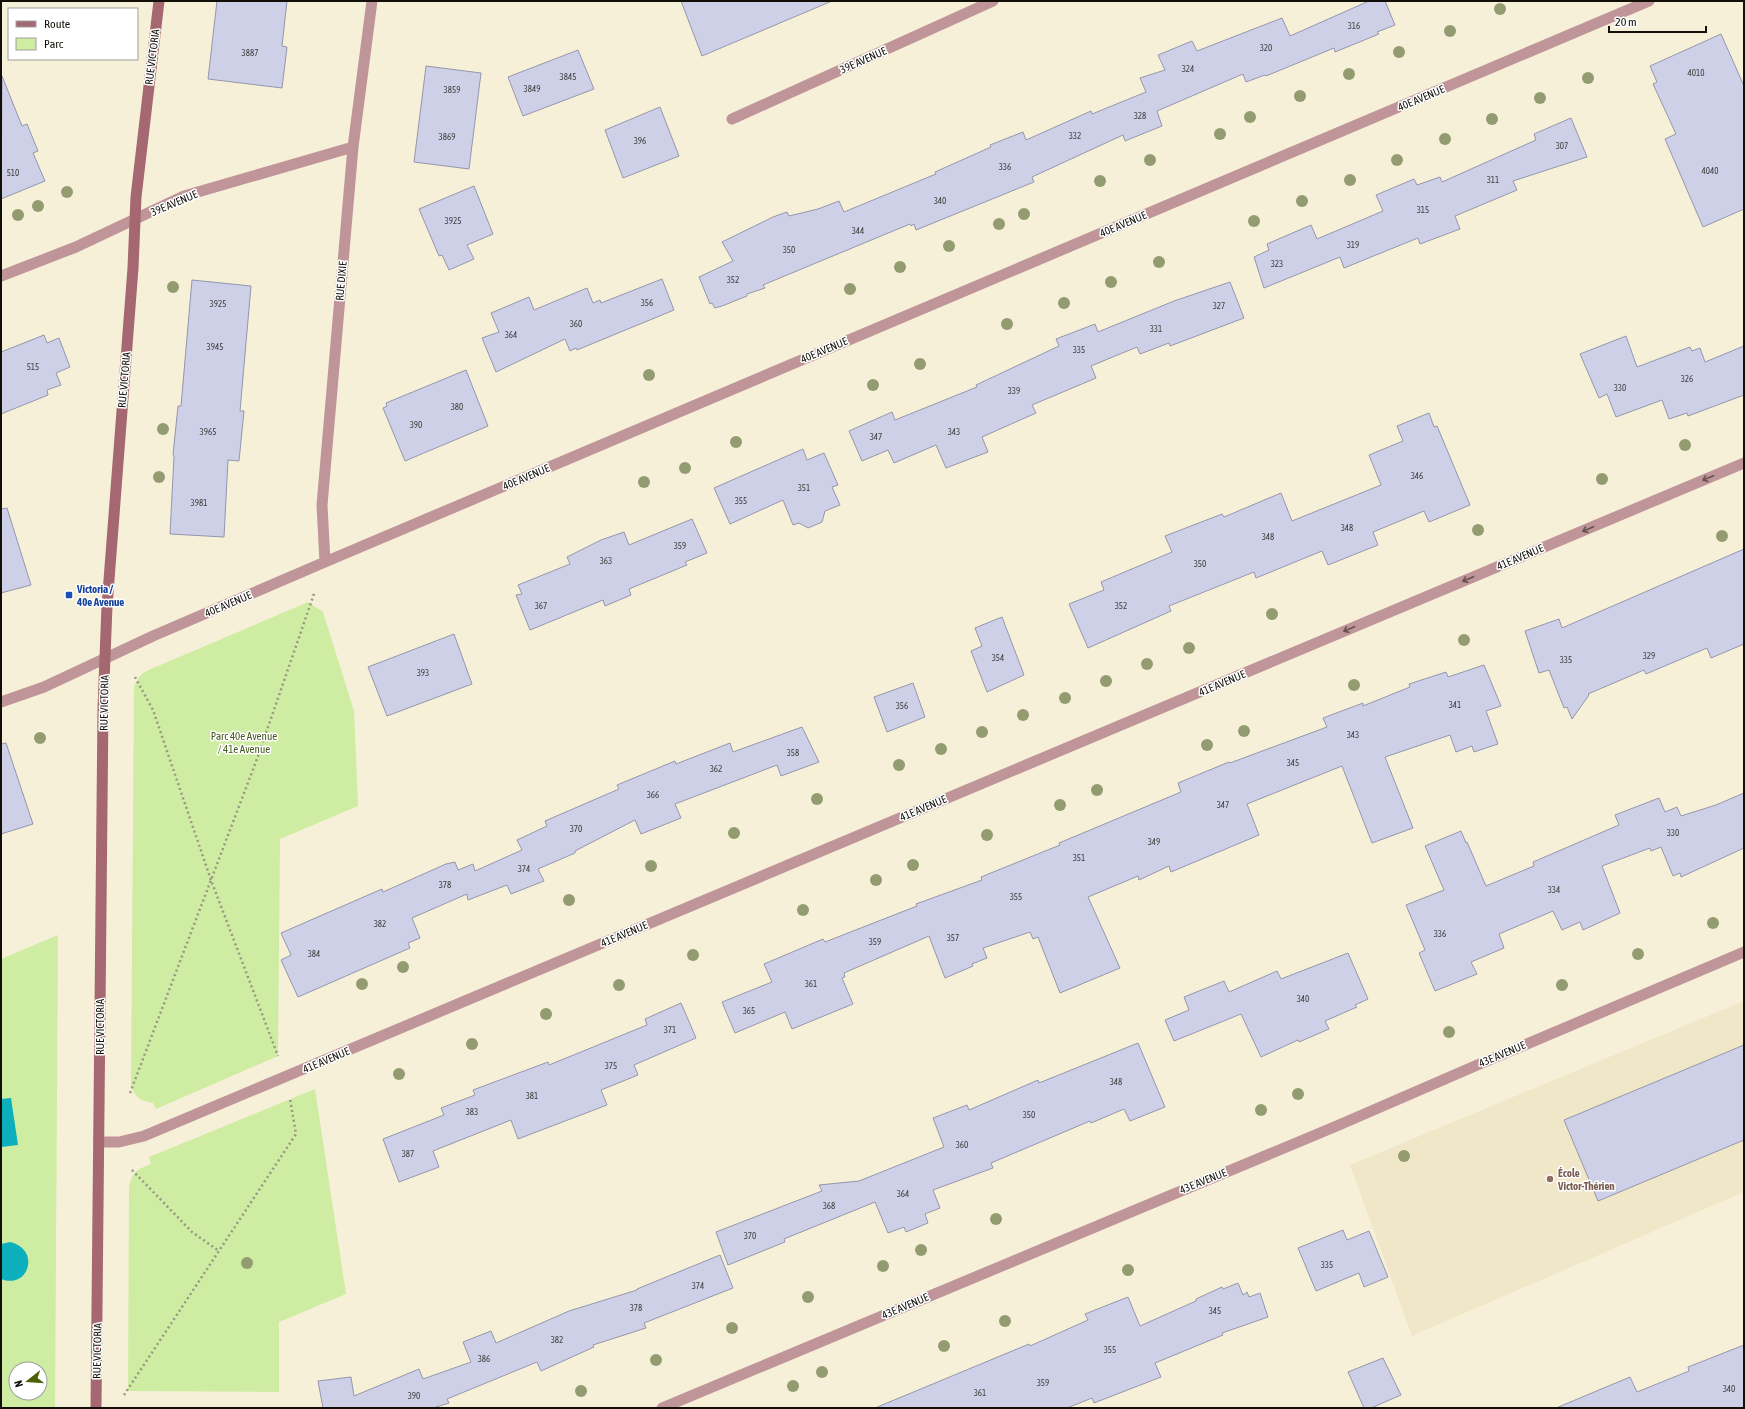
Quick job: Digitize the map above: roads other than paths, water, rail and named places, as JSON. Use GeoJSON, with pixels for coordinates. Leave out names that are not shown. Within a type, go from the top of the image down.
{"type":"FeatureCollection","features":[{"type":"Feature","properties":{"kind":"main road","name":"RUE VICTORIA"},"geometry":{"type":"LineString","coordinates":[[96,1408],[105,660],[107,606],[133,268],[139,158],[159,1]]}},
{"type":"Feature","properties":{"kind":"street","name":"RUE DIXIE"},"geometry":{"type":"LineString","coordinates":[[325,562],[322,505],[353,146],[372,1]]}},
{"type":"Feature","properties":{"kind":"street","name":"39E AVENUE"},"geometry":{"type":"LineString","coordinates":[[732,119],[993,1]]}},
{"type":"Feature","properties":{"kind":"street","name":"40E AVENUE"},"geometry":{"type":"LineString","coordinates":[[1,702],[44,687],[105,660],[153,636],[325,562],[1649,1]]}},
{"type":"Feature","properties":{"kind":"street","name":"39E AVENUE"},"geometry":{"type":"LineString","coordinates":[[1,276],[76,247],[184,196],[353,146]]}},
{"type":"Feature","properties":{"kind":"street","name":"41E AVENUE"},"geometry":{"type":"LineString","coordinates":[[99,1142],[119,1142],[144,1136],[1744,463]]}},
{"type":"Feature","properties":{"kind":"street","name":"43E AVENUE"},"geometry":{"type":"LineString","coordinates":[[662,1408],[1339,1125],[1744,952]]}},
{"type":"Feature","properties":{"kind":"water"},"geometry":{"type":"Polygon","coordinates":[[[11,1098],[18,1145],[1,1147],[1,1099],[11,1098]]]}},
{"type":"Feature","properties":{"kind":"water"},"geometry":{"type":"Polygon","coordinates":[[[10,1242],[20,1246],[26,1252],[28,1260],[28,1267],[24,1274],[19,1279],[11,1281],[1,1279],[1,1244],[10,1242]]]}},
{"type":"Feature","properties":{"kind":"place","name":"Victoria / 40e Avenue"},"geometry":{"type":"Point","coordinates":[69,595]}},
{"type":"Feature","properties":{"kind":"place","name":"École Victor-Thérien"},"geometry":{"type":"Point","coordinates":[1550,1179]}},
{"type":"Feature","properties":{"kind":"park label","name":"Parc 40e Avenue / 41e Avenue"},"geometry":{"type":"Point","coordinates":[244,742]}}]}
